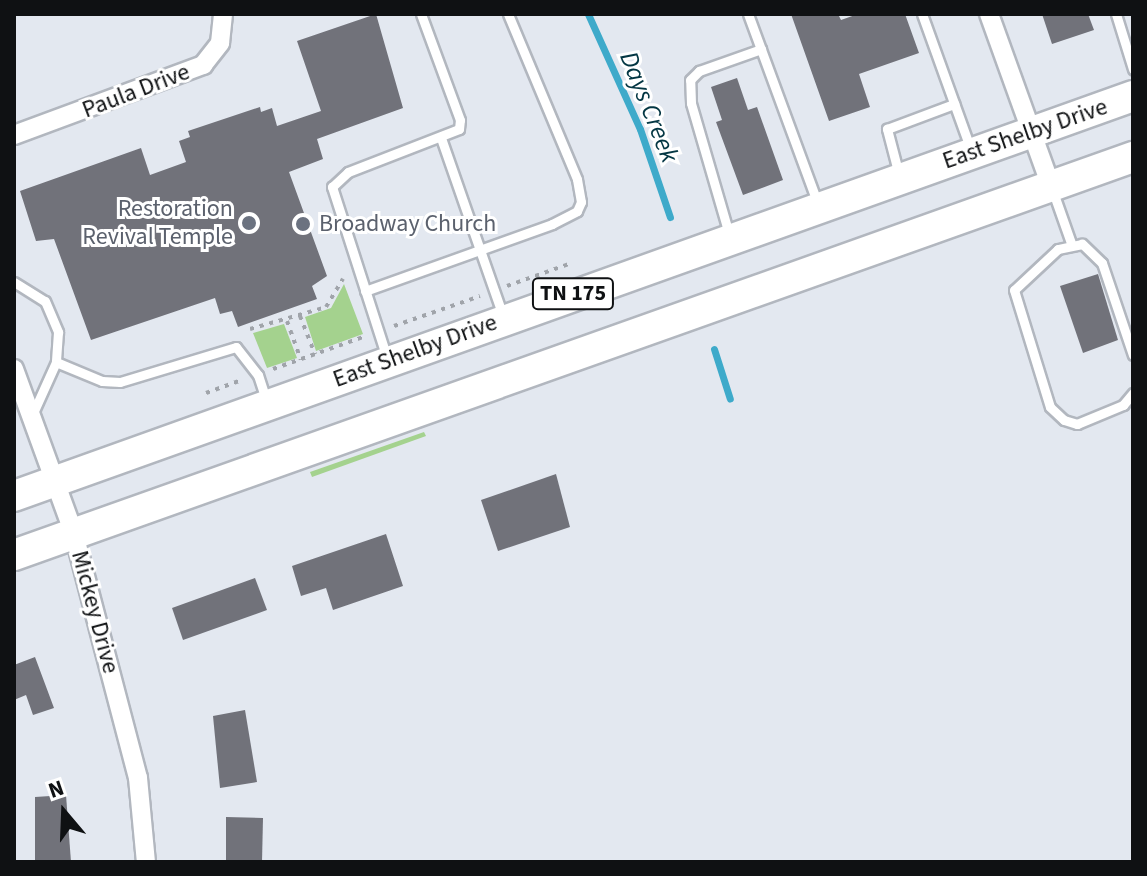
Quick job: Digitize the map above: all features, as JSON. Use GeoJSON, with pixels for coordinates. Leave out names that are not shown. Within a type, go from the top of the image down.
{"type":"FeatureCollection","features":[{"type":"Feature","properties":{"kind":"main road","name":"East Shelby Drive"},"geometry":{"type":"LineString","coordinates":[[14,496],[730,237],[1133,96]]}},
{"type":"Feature","properties":{"kind":"main road","name":"TN 175"},"geometry":{"type":"LineString","coordinates":[[14,555],[1133,158]]}},
{"type":"Feature","properties":{"kind":"street","name":"Paula Drive"},"geometry":{"type":"LineString","coordinates":[[14,135],[203,65],[220,43],[223,14]]}},
{"type":"Feature","properties":{"kind":"street"},"geometry":{"type":"LineString","coordinates":[[989,14],[1051,186]]}},
{"type":"Feature","properties":{"kind":"street","name":"Mickey Drive"},"geometry":{"type":"LineString","coordinates":[[14,369],[58,480],[74,534],[138,778],[146,862]]}},
{"type":"Feature","properties":{"kind":"lane"},"geometry":{"type":"LineString","coordinates":[[388,361],[333,196],[333,183],[348,172],[459,129],[460,120],[421,14]]}},
{"type":"Feature","properties":{"kind":"lane"},"geometry":{"type":"LineString","coordinates":[[365,291],[568,217],[581,202],[577,179],[508,14]]}},
{"type":"Feature","properties":{"kind":"lane"},"geometry":{"type":"LineString","coordinates":[[748,14],[819,207]]}},
{"type":"Feature","properties":{"kind":"lane"},"geometry":{"type":"LineString","coordinates":[[922,14],[972,153]]}},
{"type":"Feature","properties":{"kind":"lane"},"geometry":{"type":"LineString","coordinates":[[1116,14],[1133,69]]}},
{"type":"Feature","properties":{"kind":"lane"},"geometry":{"type":"LineString","coordinates":[[730,237],[691,103],[690,80],[699,71],[761,49]]}},
{"type":"Feature","properties":{"kind":"lane"},"geometry":{"type":"LineString","coordinates":[[900,179],[887,129],[954,104]]}},
{"type":"Feature","properties":{"kind":"lane"},"geometry":{"type":"LineString","coordinates":[[441,138],[504,319]]}},
{"type":"Feature","properties":{"kind":"lane"},"geometry":{"type":"LineString","coordinates":[[1051,186],[1071,243]]}},
{"type":"Feature","properties":{"kind":"lane"},"geometry":{"type":"LineString","coordinates":[[1133,355],[1102,263],[1082,244],[1071,243],[1036,265],[1014,290],[1050,407],[1077,424],[1123,405],[1133,393]]}},
{"type":"Feature","properties":{"kind":"lane"},"geometry":{"type":"LineString","coordinates":[[14,282],[36,292],[51,310],[58,332],[56,362],[33,413]]}},
{"type":"Feature","properties":{"kind":"lane"},"geometry":{"type":"LineString","coordinates":[[56,362],[102,381],[120,382],[220,348],[236,347],[258,375],[267,403]]}},
{"type":"Feature","properties":{"kind":"path"},"geometry":{"type":"LineString","coordinates":[[250,329],[287,321],[332,303],[345,275]]}},
{"type":"Feature","properties":{"kind":"path"},"geometry":{"type":"LineString","coordinates":[[300,316],[315,354]]}},
{"type":"Feature","properties":{"kind":"path"},"geometry":{"type":"LineString","coordinates":[[287,321],[301,360]]}},
{"type":"Feature","properties":{"kind":"green space"},"geometry":{"type":"Polygon","coordinates":[[[344,284],[363,334],[316,351],[305,317],[331,308],[344,284]]]}},
{"type":"Feature","properties":{"kind":"green space"},"geometry":{"type":"Polygon","coordinates":[[[284,324],[297,358],[267,368],[253,333],[284,324]]]}},
{"type":"Feature","properties":{"kind":"green space"},"geometry":{"type":"Polygon","coordinates":[[[424,432],[426,436],[312,477],[310,472],[424,432]]]}},
{"type":"Feature","properties":{"kind":"building"},"geometry":{"type":"Polygon","coordinates":[[[376,14],[403,108],[317,139],[323,159],[289,172],[327,276],[312,286],[317,299],[238,327],[232,311],[220,314],[215,298],[91,340],[54,239],[36,241],[20,191],[141,148],[150,175],[186,162],[179,141],[190,137],[188,131],[260,107],[261,112],[272,108],[277,126],[321,111],[297,41],[376,14]]]}},
{"type":"Feature","properties":{"kind":"building"},"geometry":{"type":"Polygon","coordinates":[[[791,14],[838,14],[841,20],[858,14],[905,14],[919,53],[859,74],[870,107],[829,121],[791,14]]]}},
{"type":"Feature","properties":{"kind":"building"},"geometry":{"type":"Polygon","coordinates":[[[1042,14],[1088,14],[1094,30],[1052,44],[1042,14]]]}},
{"type":"Feature","properties":{"kind":"building"},"geometry":{"type":"Polygon","coordinates":[[[737,78],[748,110],[757,107],[783,180],[743,195],[716,122],[722,120],[711,87],[737,78]]]}},
{"type":"Feature","properties":{"kind":"building"},"geometry":{"type":"Polygon","coordinates":[[[1098,274],[1118,340],[1083,353],[1060,286],[1098,274]]]}},
{"type":"Feature","properties":{"kind":"building"},"geometry":{"type":"Polygon","coordinates":[[[556,474],[570,527],[498,551],[481,500],[556,474]]]}},
{"type":"Feature","properties":{"kind":"building"},"geometry":{"type":"Polygon","coordinates":[[[386,534],[403,586],[333,610],[326,588],[301,596],[292,566],[386,534]]]}},
{"type":"Feature","properties":{"kind":"building"},"geometry":{"type":"Polygon","coordinates":[[[255,578],[267,610],[183,640],[172,608],[255,578]]]}},
{"type":"Feature","properties":{"kind":"building"},"geometry":{"type":"Polygon","coordinates":[[[35,657],[54,708],[33,715],[26,695],[14,700],[14,665],[35,657]]]}},
{"type":"Feature","properties":{"kind":"building"},"geometry":{"type":"Polygon","coordinates":[[[245,710],[257,782],[220,788],[213,716],[245,710]]]}},
{"type":"Feature","properties":{"kind":"building"},"geometry":{"type":"Polygon","coordinates":[[[66,795],[71,862],[35,862],[35,797],[66,795]]]}},
{"type":"Feature","properties":{"kind":"building"},"geometry":{"type":"Polygon","coordinates":[[[226,817],[263,818],[262,862],[226,862],[226,817]]]}},
{"type":"Feature","properties":{"kind":"waterway","name":"Days Creek"},"geometry":{"type":"LineString","coordinates":[[588,14],[640,129],[670,217]]}},
{"type":"Feature","properties":{"kind":"waterway","name":"Days Creek"},"geometry":{"type":"LineString","coordinates":[[714,349],[730,399]]}},
{"type":"Feature","properties":{"kind":"place","name":"Restoration Revival Temple"},"geometry":{"type":"Point","coordinates":[249,223]}},
{"type":"Feature","properties":{"kind":"place","name":"Broadway Church"},"geometry":{"type":"Point","coordinates":[303,224]}}]}
